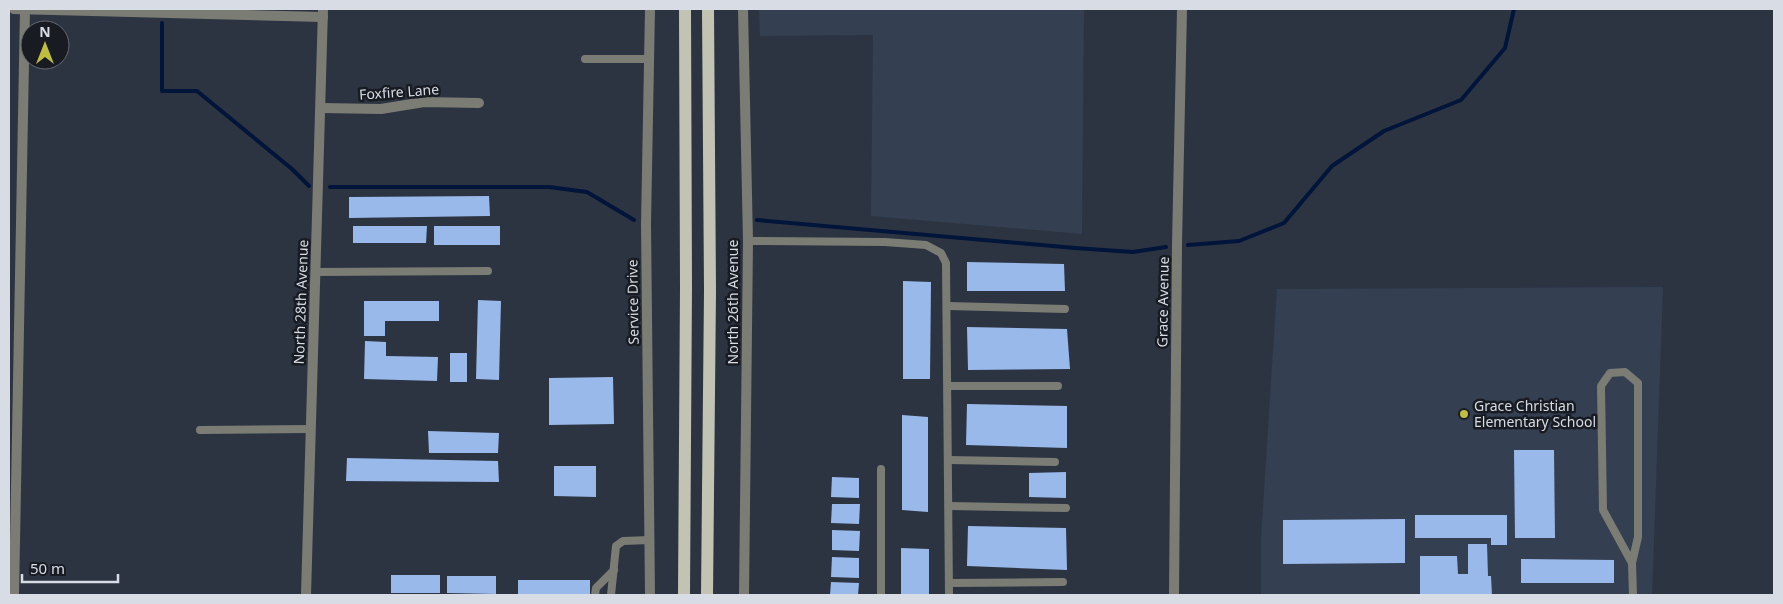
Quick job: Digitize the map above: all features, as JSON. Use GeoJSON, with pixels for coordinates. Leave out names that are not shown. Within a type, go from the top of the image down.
{"type":"FeatureCollection","features":[{"type":"Feature","properties":{"kind":"main road"},"geometry":{"type":"LineString","coordinates":[[684,595],[685,9]]}},
{"type":"Feature","properties":{"kind":"main road"},"geometry":{"type":"LineString","coordinates":[[707,595],[710,291],[708,9]]}},
{"type":"Feature","properties":{"kind":"street"},"geometry":{"type":"LineString","coordinates":[[14,9],[323,13]]}},
{"type":"Feature","properties":{"kind":"street"},"geometry":{"type":"LineString","coordinates":[[14,595],[25,9]]}},
{"type":"Feature","properties":{"kind":"street","name":"Service Drive"},"geometry":{"type":"LineString","coordinates":[[650,9],[646,224],[650,595]]}},
{"type":"Feature","properties":{"kind":"street","name":"North 26th Avenue"},"geometry":{"type":"LineString","coordinates":[[743,9],[748,241],[744,595]]}},
{"type":"Feature","properties":{"kind":"street","name":"Grace Avenue"},"geometry":{"type":"LineString","coordinates":[[1174,595],[1177,244],[1182,9]]}},
{"type":"Feature","properties":{"kind":"street","name":"North 28th Avenue"},"geometry":{"type":"LineString","coordinates":[[306,595],[323,13]]}},
{"type":"Feature","properties":{"kind":"street","name":"Foxfire Lane"},"geometry":{"type":"LineString","coordinates":[[321,108],[381,109],[424,102],[479,103]]}},
{"type":"Feature","properties":{"kind":"lane"},"geometry":{"type":"LineString","coordinates":[[585,59],[649,59]]}},
{"type":"Feature","properties":{"kind":"lane"},"geometry":{"type":"LineString","coordinates":[[748,241],[885,242],[926,245],[940,253],[946,263],[949,595]]}},
{"type":"Feature","properties":{"kind":"lane"},"geometry":{"type":"LineString","coordinates":[[316,272],[488,271]]}},
{"type":"Feature","properties":{"kind":"lane"},"geometry":{"type":"LineString","coordinates":[[947,306],[1065,309]]}},
{"type":"Feature","properties":{"kind":"lane"},"geometry":{"type":"LineString","coordinates":[[1632,563],[1603,510],[1601,386],[1610,373],[1625,372],[1638,383],[1638,537],[1632,563],[1633,595]]}},
{"type":"Feature","properties":{"kind":"lane"},"geometry":{"type":"LineString","coordinates":[[948,386],[1058,386]]}},
{"type":"Feature","properties":{"kind":"lane"},"geometry":{"type":"LineString","coordinates":[[200,430],[310,429]]}},
{"type":"Feature","properties":{"kind":"lane"},"geometry":{"type":"LineString","coordinates":[[948,460],[1055,462]]}},
{"type":"Feature","properties":{"kind":"lane"},"geometry":{"type":"LineString","coordinates":[[881,469],[881,595]]}},
{"type":"Feature","properties":{"kind":"lane"},"geometry":{"type":"LineString","coordinates":[[949,506],[1066,508]]}},
{"type":"Feature","properties":{"kind":"lane"},"geometry":{"type":"LineString","coordinates":[[611,595],[616,546],[623,541],[650,540]]}},
{"type":"Feature","properties":{"kind":"lane"},"geometry":{"type":"LineString","coordinates":[[596,595],[596,588],[614,570]]}},
{"type":"Feature","properties":{"kind":"lane"},"geometry":{"type":"LineString","coordinates":[[949,583],[1063,582]]}},
{"type":"Feature","properties":{"kind":"shaded area"},"geometry":{"type":"Polygon","coordinates":[[[759,9],[1084,9],[1082,234],[871,216],[873,35],[760,36],[759,9]]]}},
{"type":"Feature","properties":{"kind":"shaded area","name":"Grace Christian Elementary School"},"geometry":{"type":"Polygon","coordinates":[[[1663,287],[1652,595],[1261,595],[1261,539],[1277,289],[1663,287]]]}},
{"type":"Feature","properties":{"kind":"building"},"geometry":{"type":"Polygon","coordinates":[[[489,196],[490,216],[349,218],[349,197],[489,196]]]}},
{"type":"Feature","properties":{"kind":"building"},"geometry":{"type":"Polygon","coordinates":[[[353,226],[427,226],[426,243],[353,243],[353,226]]]}},
{"type":"Feature","properties":{"kind":"building"},"geometry":{"type":"Polygon","coordinates":[[[434,226],[500,226],[500,245],[434,245],[434,226]]]}},
{"type":"Feature","properties":{"kind":"building"},"geometry":{"type":"Polygon","coordinates":[[[967,262],[1064,264],[1065,291],[967,291],[967,262]]]}},
{"type":"Feature","properties":{"kind":"building"},"geometry":{"type":"Polygon","coordinates":[[[903,281],[931,282],[930,379],[903,379],[903,281]]]}},
{"type":"Feature","properties":{"kind":"building"},"geometry":{"type":"Polygon","coordinates":[[[478,300],[501,301],[499,380],[476,379],[478,300]]]}},
{"type":"Feature","properties":{"kind":"building"},"geometry":{"type":"Polygon","coordinates":[[[364,301],[439,301],[439,321],[385,321],[385,336],[364,336],[364,301]]]}},
{"type":"Feature","properties":{"kind":"building"},"geometry":{"type":"Polygon","coordinates":[[[967,327],[1067,329],[1070,369],[968,370],[967,327]]]}},
{"type":"Feature","properties":{"kind":"building"},"geometry":{"type":"Polygon","coordinates":[[[365,341],[386,342],[386,356],[438,357],[437,381],[364,379],[365,341]]]}},
{"type":"Feature","properties":{"kind":"building"},"geometry":{"type":"Polygon","coordinates":[[[450,353],[467,353],[467,382],[450,382],[450,353]]]}},
{"type":"Feature","properties":{"kind":"building"},"geometry":{"type":"Polygon","coordinates":[[[613,377],[614,424],[549,425],[549,378],[613,377]]]}},
{"type":"Feature","properties":{"kind":"building"},"geometry":{"type":"Polygon","coordinates":[[[967,404],[1067,406],[1067,448],[966,445],[967,404]]]}},
{"type":"Feature","properties":{"kind":"building"},"geometry":{"type":"Polygon","coordinates":[[[902,415],[928,417],[928,512],[902,510],[902,415]]]}},
{"type":"Feature","properties":{"kind":"building"},"geometry":{"type":"Polygon","coordinates":[[[428,431],[499,433],[498,453],[429,453],[428,431]]]}},
{"type":"Feature","properties":{"kind":"building"},"geometry":{"type":"Polygon","coordinates":[[[1514,450],[1554,450],[1555,538],[1515,538],[1514,450]]]}},
{"type":"Feature","properties":{"kind":"building"},"geometry":{"type":"Polygon","coordinates":[[[347,458],[498,461],[499,482],[346,481],[347,458]]]}},
{"type":"Feature","properties":{"kind":"building"},"geometry":{"type":"Polygon","coordinates":[[[554,466],[596,466],[596,497],[554,496],[554,466]]]}},
{"type":"Feature","properties":{"kind":"building"},"geometry":{"type":"Polygon","coordinates":[[[1066,472],[1066,498],[1029,497],[1029,473],[1066,472]]]}},
{"type":"Feature","properties":{"kind":"building"},"geometry":{"type":"Polygon","coordinates":[[[832,477],[859,478],[859,498],[831,497],[832,477]]]}},
{"type":"Feature","properties":{"kind":"building"},"geometry":{"type":"Polygon","coordinates":[[[832,504],[860,504],[859,524],[831,523],[832,504]]]}},
{"type":"Feature","properties":{"kind":"building"},"geometry":{"type":"Polygon","coordinates":[[[1415,515],[1507,515],[1507,545],[1491,545],[1491,538],[1415,538],[1415,515]]]}},
{"type":"Feature","properties":{"kind":"building"},"geometry":{"type":"Polygon","coordinates":[[[1405,519],[1405,563],[1283,564],[1283,520],[1405,519]]]}},
{"type":"Feature","properties":{"kind":"building"},"geometry":{"type":"Polygon","coordinates":[[[968,526],[1066,528],[1067,570],[967,566],[968,526]]]}},
{"type":"Feature","properties":{"kind":"building"},"geometry":{"type":"Polygon","coordinates":[[[832,530],[860,531],[859,551],[832,550],[832,530]]]}},
{"type":"Feature","properties":{"kind":"building"},"geometry":{"type":"Polygon","coordinates":[[[1468,544],[1487,544],[1488,576],[1491,576],[1492,595],[1420,595],[1420,556],[1457,556],[1458,574],[1468,574],[1468,544]]]}},
{"type":"Feature","properties":{"kind":"building"},"geometry":{"type":"Polygon","coordinates":[[[901,548],[929,549],[929,595],[901,595],[901,548]]]}},
{"type":"Feature","properties":{"kind":"building"},"geometry":{"type":"Polygon","coordinates":[[[832,557],[859,558],[859,578],[831,577],[832,557]]]}},
{"type":"Feature","properties":{"kind":"building"},"geometry":{"type":"Polygon","coordinates":[[[1521,559],[1614,560],[1614,583],[1521,583],[1521,559]]]}},
{"type":"Feature","properties":{"kind":"building"},"geometry":{"type":"Polygon","coordinates":[[[391,575],[440,575],[440,593],[391,593],[391,575]]]}},
{"type":"Feature","properties":{"kind":"building"},"geometry":{"type":"Polygon","coordinates":[[[447,576],[496,576],[496,594],[447,593],[447,576]]]}},
{"type":"Feature","properties":{"kind":"building"},"geometry":{"type":"Polygon","coordinates":[[[518,580],[590,580],[590,595],[518,595],[518,580]]]}},
{"type":"Feature","properties":{"kind":"building"},"geometry":{"type":"Polygon","coordinates":[[[831,582],[859,583],[858,595],[830,595],[831,582]]]}},
{"type":"Feature","properties":{"kind":"waterway"},"geometry":{"type":"LineString","coordinates":[[1188,245],[1239,241],[1284,223],[1332,166],[1384,131],[1461,100],[1505,48],[1514,9]]}},
{"type":"Feature","properties":{"kind":"waterway"},"geometry":{"type":"LineString","coordinates":[[162,23],[162,91],[197,91],[292,169],[309,186]]}},
{"type":"Feature","properties":{"kind":"waterway"},"geometry":{"type":"LineString","coordinates":[[330,187],[549,187],[587,192],[634,220]]}},
{"type":"Feature","properties":{"kind":"waterway"},"geometry":{"type":"LineString","coordinates":[[757,220],[1133,252],[1166,247]]}},
{"type":"Feature","properties":{"kind":"place","name":"Grace Christian Elementary School"},"geometry":{"type":"Point","coordinates":[1464,414]}}]}
